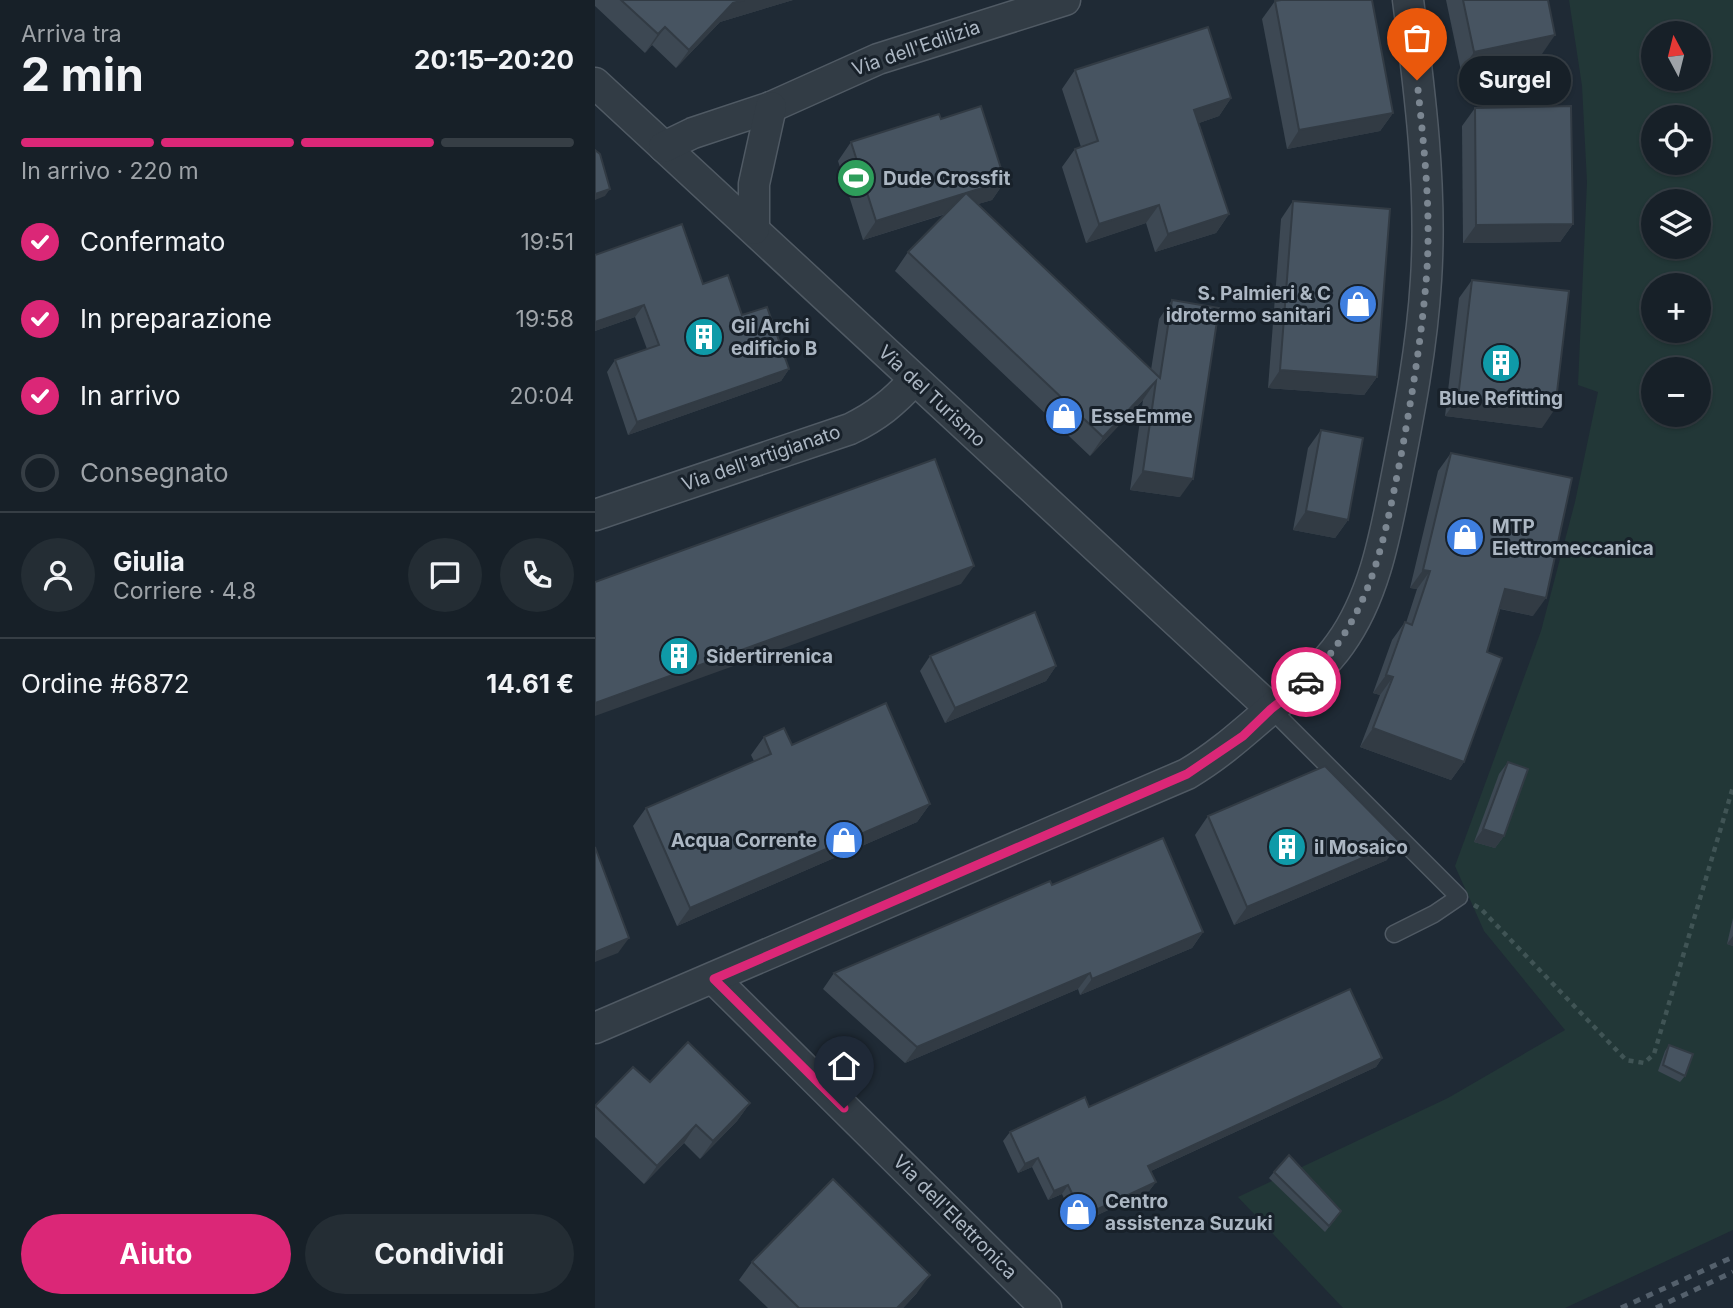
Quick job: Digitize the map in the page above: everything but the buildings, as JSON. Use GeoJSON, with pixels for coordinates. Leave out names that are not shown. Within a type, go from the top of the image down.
{"type":"FeatureCollection","features":[{"type":"Feature","properties":{"kind":"street","name":"Via dell'Edilizia"},"geometry":{"type":"LineString","coordinates":[[664,147],[693,133],[771,107],[878,58],[1065,0]]}},
{"type":"Feature","properties":{"kind":"street"},"geometry":{"type":"LineString","coordinates":[[595,1028],[1187,774],[1243,736],[1271,709],[1304,685],[1332,654],[1355,619],[1368,592],[1386,530],[1412,400],[1426,282],[1427,179],[1408,0]]}},
{"type":"Feature","properties":{"kind":"street","name":"Via del Turismo"},"geometry":{"type":"LineString","coordinates":[[595,83],[1271,709]]}},
{"type":"Feature","properties":{"kind":"street"},"geometry":{"type":"LineString","coordinates":[[754,229],[754,184],[771,107]]}},
{"type":"Feature","properties":{"kind":"street","name":"Via dell'artigianato"},"geometry":{"type":"LineString","coordinates":[[595,514],[850,429],[875,417],[893,404],[914,380]]}},
{"type":"Feature","properties":{"kind":"street","name":"Via dell'Elettronica"},"geometry":{"type":"LineString","coordinates":[[714,979],[1046,1308]]}},
{"type":"Feature","properties":{"kind":"lane"},"geometry":{"type":"LineString","coordinates":[[1271,709],[1459,897],[1434,914],[1394,933]]}},
{"type":"Feature","properties":{"kind":"path"},"geometry":{"type":"LineString","coordinates":[[1459,897],[1481,909],[1626,1060],[1644,1063],[1654,1054],[1733,787]]}},
{"type":"Feature","properties":{"kind":"green space"},"geometry":{"type":"Polygon","coordinates":[[[1569,0],[1733,0],[1733,1230],[1565,1308],[1343,1308],[1238,1197],[1448,1098],[1565,1030],[1484,931],[1455,866],[1541,631],[1575,502],[1598,392],[1578,385],[1587,182],[1582,86],[1569,0]]]}},
{"type":"Feature","properties":{"kind":"railway"},"geometry":{"type":"LineString","coordinates":[[1621,1308],[1733,1257]]}},
{"type":"Feature","properties":{"kind":"railway"},"geometry":{"type":"LineString","coordinates":[[1656,1308],[1733,1272]]}},
{"type":"Feature","properties":{"kind":"way so far"},"geometry":{"type":"LineString","coordinates":[[1306,682],[1341,644],[1368,592],[1386,530],[1412,400],[1426,282],[1428,231],[1427,179],[1417,80]]}},
{"type":"Feature","properties":{"kind":"place","name":"Surgel"},"geometry":{"type":"Point","coordinates":[1417,80]}},
{"type":"Feature","properties":{"kind":"place","name":"Dude Crossfit"},"geometry":{"type":"Point","coordinates":[856,178]}},
{"type":"Feature","properties":{"kind":"place","name":"S. Palmieri & C idrotermo sanitari"},"geometry":{"type":"Point","coordinates":[1358,304]}},
{"type":"Feature","properties":{"kind":"place","name":"Gli Archi edificio B"},"geometry":{"type":"Point","coordinates":[704,337]}},
{"type":"Feature","properties":{"kind":"place","name":"Blue Refitting"},"geometry":{"type":"Point","coordinates":[1501,363]}},
{"type":"Feature","properties":{"kind":"place","name":"EsseEmme"},"geometry":{"type":"Point","coordinates":[1064,416]}},
{"type":"Feature","properties":{"kind":"place","name":"MTP Elettromeccanica"},"geometry":{"type":"Point","coordinates":[1465,537]}},
{"type":"Feature","properties":{"kind":"place","name":"Sidertirrenica"},"geometry":{"type":"Point","coordinates":[679,656]}},
{"type":"Feature","properties":{"kind":"place","name":"Acqua Corrente"},"geometry":{"type":"Point","coordinates":[844,840]}},
{"type":"Feature","properties":{"kind":"place","name":"il Mosaico"},"geometry":{"type":"Point","coordinates":[1287,847]}},
{"type":"Feature","properties":{"kind":"place","name":"Centro assistenza Suzuki"},"geometry":{"type":"Point","coordinates":[1078,1212]}},
{"type":"Feature","properties":{"kind":"route"},"geometry":{"type":"LineString","coordinates":[[844,1108],[714,979],[1187,774],[1243,736],[1271,709],[1306,682]]}}]}
